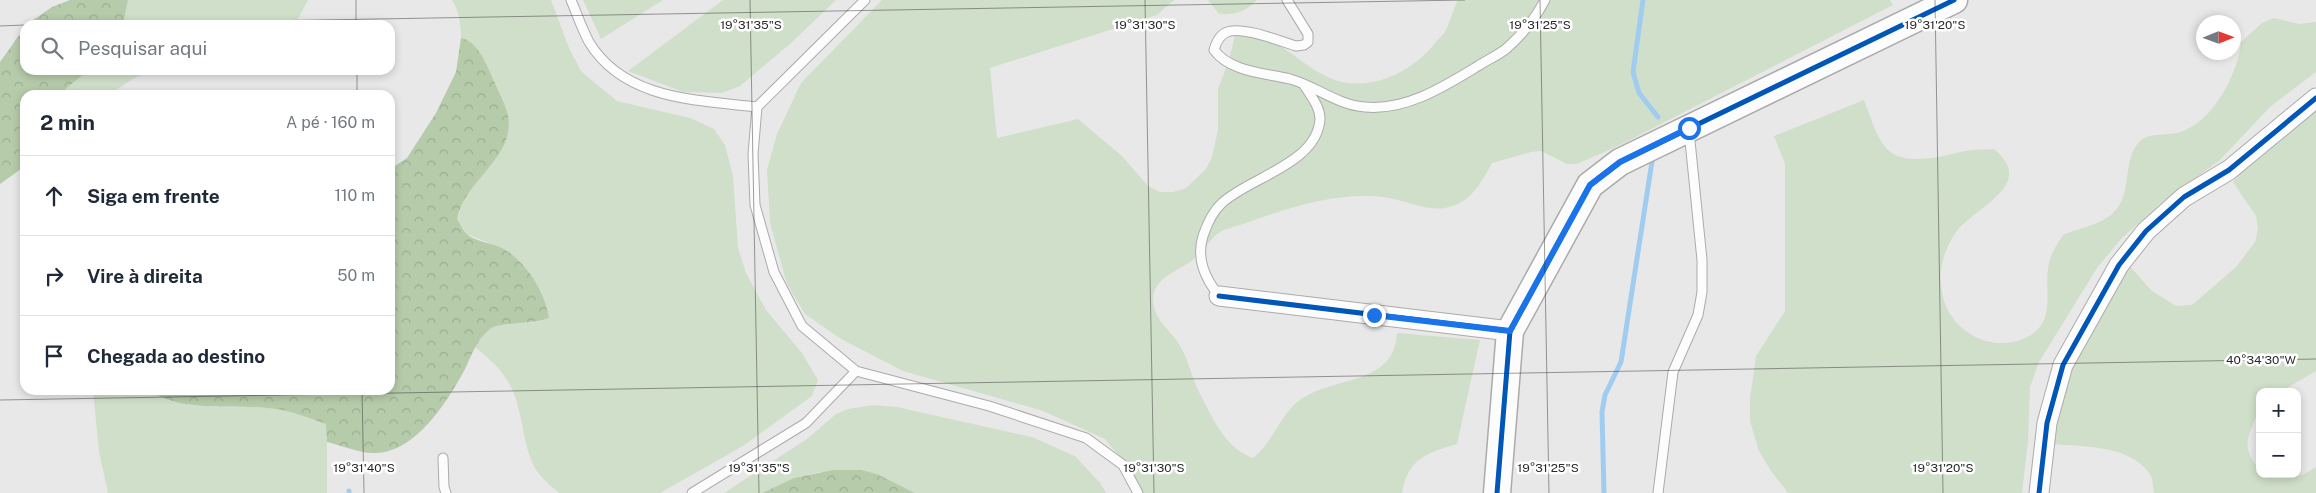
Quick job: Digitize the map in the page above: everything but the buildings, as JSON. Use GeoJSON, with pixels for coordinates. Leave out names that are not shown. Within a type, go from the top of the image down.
{"type":"FeatureCollection","features":[{"type":"Feature","properties":{"kind":"street"},"geometry":{"type":"LineString","coordinates":[[1497,493],[1510,331],[1590,185],[1620,162],[1954,0]]}},
{"type":"Feature","properties":{"kind":"street"},"geometry":{"type":"LineString","coordinates":[[2039,493],[2047,423],[2063,365],[2119,265],[2146,232],[2184,197],[2229,170],[2316,98]]}},
{"type":"Feature","properties":{"kind":"street"},"geometry":{"type":"LineString","coordinates":[[1219,296],[1510,331]]}},
{"type":"Feature","properties":{"kind":"lane"},"geometry":{"type":"LineString","coordinates":[[571,0],[589,42],[618,75],[654,92],[756,108]]}},
{"type":"Feature","properties":{"kind":"lane"},"geometry":{"type":"LineString","coordinates":[[865,0],[756,108],[753,154],[755,205],[774,272],[802,326],[856,371],[990,406],[1086,438],[1123,466],[1138,493]]}},
{"type":"Feature","properties":{"kind":"lane"},"geometry":{"type":"LineString","coordinates":[[1287,0],[1308,34],[1308,42],[1304,45],[1296,46],[1242,31],[1227,32],[1218,39],[1214,50],[1220,58],[1230,65],[1302,82],[1326,96],[1365,107],[1401,104],[1442,87],[1507,49],[1538,14],[1545,0]]}},
{"type":"Feature","properties":{"kind":"lane"},"geometry":{"type":"LineString","coordinates":[[1219,296],[1202,269],[1200,245],[1207,222],[1222,203],[1306,151],[1316,134],[1320,118],[1316,104],[1302,82]]}},
{"type":"Feature","properties":{"kind":"lane"},"geometry":{"type":"LineString","coordinates":[[1658,493],[1673,372],[1698,315],[1702,292],[1702,260],[1689,128]]}},
{"type":"Feature","properties":{"kind":"lane"},"geometry":{"type":"LineString","coordinates":[[692,493],[806,423],[856,371]]}},
{"type":"Feature","properties":{"kind":"lane"},"geometry":{"type":"LineString","coordinates":[[444,458],[444,487],[446,493]]}},
{"type":"Feature","properties":{"kind":"green space"},"geometry":{"type":"Polygon","coordinates":[[[70,0],[128,0],[124,20],[33,20],[52,7],[70,0]]]}},
{"type":"Feature","properties":{"kind":"green space"},"geometry":{"type":"Polygon","coordinates":[[[128,0],[308,0],[298,20],[124,20],[128,0]]]}},
{"type":"Feature","properties":{"kind":"green space"},"geometry":{"type":"Polygon","coordinates":[[[452,0],[551,0],[569,48],[581,71],[617,101],[690,118],[714,129],[725,145],[733,176],[738,248],[746,273],[766,310],[802,353],[818,380],[812,396],[743,446],[660,493],[559,493],[543,478],[535,468],[530,457],[516,398],[511,387],[498,369],[475,347],[484,334],[495,326],[534,322],[549,318],[535,282],[506,250],[467,234],[457,219],[462,205],[470,192],[504,144],[508,130],[508,115],[503,99],[482,58],[470,43],[461,38],[459,18],[452,0]]]}},
{"type":"Feature","properties":{"kind":"green space"},"geometry":{"type":"Polygon","coordinates":[[[583,0],[663,0],[601,39],[583,0]]]}},
{"type":"Feature","properties":{"kind":"green space"},"geometry":{"type":"Polygon","coordinates":[[[723,0],[836,0],[790,44],[740,86],[722,93],[683,92],[628,71],[723,0]]]}},
{"type":"Feature","properties":{"kind":"green space"},"geometry":{"type":"Polygon","coordinates":[[[882,0],[1174,0],[1157,15],[990,68],[997,138],[1078,119],[1122,156],[1148,186],[1160,192],[1173,192],[1186,188],[1206,169],[1212,157],[1218,130],[1218,89],[1229,60],[1235,35],[1262,37],[1274,42],[1307,65],[1330,78],[1359,84],[1388,78],[1414,63],[1425,54],[1445,32],[1458,0],[1890,0],[1893,5],[1618,146],[1577,164],[1567,164],[1541,151],[1531,152],[1492,163],[1480,184],[1470,196],[1449,207],[1424,207],[1382,197],[1347,197],[1312,202],[1217,234],[1194,259],[1165,277],[1155,289],[1153,297],[1158,317],[1182,349],[1198,390],[1220,430],[1234,447],[1253,458],[1260,452],[1295,404],[1324,388],[1372,372],[1384,363],[1393,351],[1397,333],[1480,340],[1457,444],[1428,454],[1420,459],[1409,472],[1402,493],[1141,493],[1131,472],[1105,439],[1043,411],[903,371],[841,339],[805,314],[787,284],[770,223],[767,170],[777,134],[801,83],[882,0]]]}},
{"type":"Feature","properties":{"kind":"green space"},"geometry":{"type":"Polygon","coordinates":[[[1208,0],[1257,0],[1244,10],[1235,13],[1219,14],[1208,0]]]}},
{"type":"Feature","properties":{"kind":"green space"},"geometry":{"type":"Polygon","coordinates":[[[2274,18],[2299,24],[2316,22],[2316,72],[2270,107],[2219,161],[2162,202],[2122,238],[2097,268],[2039,362],[2030,387],[2028,442],[2022,493],[1788,493],[1759,451],[1750,421],[1750,398],[1756,356],[1785,311],[1785,164],[1774,136],[1864,100],[1883,145],[1895,155],[1904,158],[1925,159],[1969,150],[1994,149],[2006,162],[2009,174],[2006,184],[1998,195],[1956,232],[1942,263],[1942,295],[1948,310],[1957,323],[1970,334],[1986,341],[2014,342],[2035,332],[2042,324],[2046,314],[2050,259],[2063,235],[2107,218],[2119,206],[2126,188],[2131,158],[2134,149],[2140,141],[2148,136],[2180,132],[2192,127],[2213,108],[2229,82],[2237,60],[2241,60],[2241,42],[2262,23],[2274,18]]]}},
{"type":"Feature","properties":{"kind":"green space"},"geometry":{"type":"Polygon","coordinates":[[[20,34],[20,75],[83,75],[64,90],[20,90],[20,170],[0,184],[0,62],[20,34]]]}},
{"type":"Feature","properties":{"kind":"green space"},"geometry":{"type":"Polygon","coordinates":[[[461,38],[471,43],[479,51],[508,115],[508,130],[505,144],[469,192],[457,219],[468,235],[477,240],[503,248],[522,264],[534,280],[544,299],[549,318],[534,322],[500,325],[485,333],[477,343],[464,371],[439,411],[416,435],[403,445],[390,451],[364,452],[327,442],[326,424],[290,412],[267,408],[191,405],[158,395],[395,395],[395,166],[407,158],[436,113],[456,72],[461,38]]]}},
{"type":"Feature","properties":{"kind":"green space"},"geometry":{"type":"Polygon","coordinates":[[[83,75],[142,75],[116,90],[64,90],[83,75]]]}},
{"type":"Feature","properties":{"kind":"green space"},"geometry":{"type":"Polygon","coordinates":[[[2316,97],[2316,371],[2287,388],[2256,388],[2256,418],[2249,434],[2248,448],[2256,464],[2256,478],[2301,478],[2301,475],[2316,467],[2316,493],[2154,493],[2150,474],[2141,464],[2130,457],[2105,449],[2051,444],[2062,372],[2125,261],[2152,291],[2176,306],[2192,305],[2236,267],[2255,242],[2258,229],[2256,216],[2233,182],[2284,121],[2316,97]]]}},
{"type":"Feature","properties":{"kind":"green space"},"geometry":{"type":"Polygon","coordinates":[[[93,395],[158,395],[191,405],[275,409],[327,424],[327,493],[108,493],[99,452],[93,395]]]}},
{"type":"Feature","properties":{"kind":"green space"},"geometry":{"type":"Polygon","coordinates":[[[873,405],[897,407],[1032,437],[1075,456],[1101,484],[1106,493],[915,493],[877,474],[820,472],[794,478],[762,493],[724,493],[807,439],[836,414],[848,409],[873,405]]]}},
{"type":"Feature","properties":{"kind":"green space"},"geometry":{"type":"Polygon","coordinates":[[[833,470],[861,470],[877,474],[915,493],[762,493],[794,478],[833,470]]]}},
{"type":"Feature","properties":{"kind":"waterway"},"geometry":{"type":"LineString","coordinates":[[1643,0],[1633,72],[1639,93],[1658,117]]}},
{"type":"Feature","properties":{"kind":"waterway"},"geometry":{"type":"LineString","coordinates":[[1604,493],[1602,412],[1605,395],[1621,362],[1653,155]]}},
{"type":"Feature","properties":{"kind":"cycle path"},"geometry":{"type":"LineString","coordinates":[[1497,493],[1510,331],[1590,185],[1620,162],[1954,0]]}},
{"type":"Feature","properties":{"kind":"cycle path"},"geometry":{"type":"LineString","coordinates":[[2039,493],[2047,423],[2063,365],[2119,265],[2146,231],[2184,197],[2229,170],[2316,98]]}},
{"type":"Feature","properties":{"kind":"cycle path"},"geometry":{"type":"LineString","coordinates":[[1219,296],[1510,331]]}},
{"type":"Feature","properties":{"kind":"route"},"geometry":{"type":"LineString","coordinates":[[1374,315],[1510,331],[1568,222],[1590,185],[1620,162],[1689,128]]}}]}
